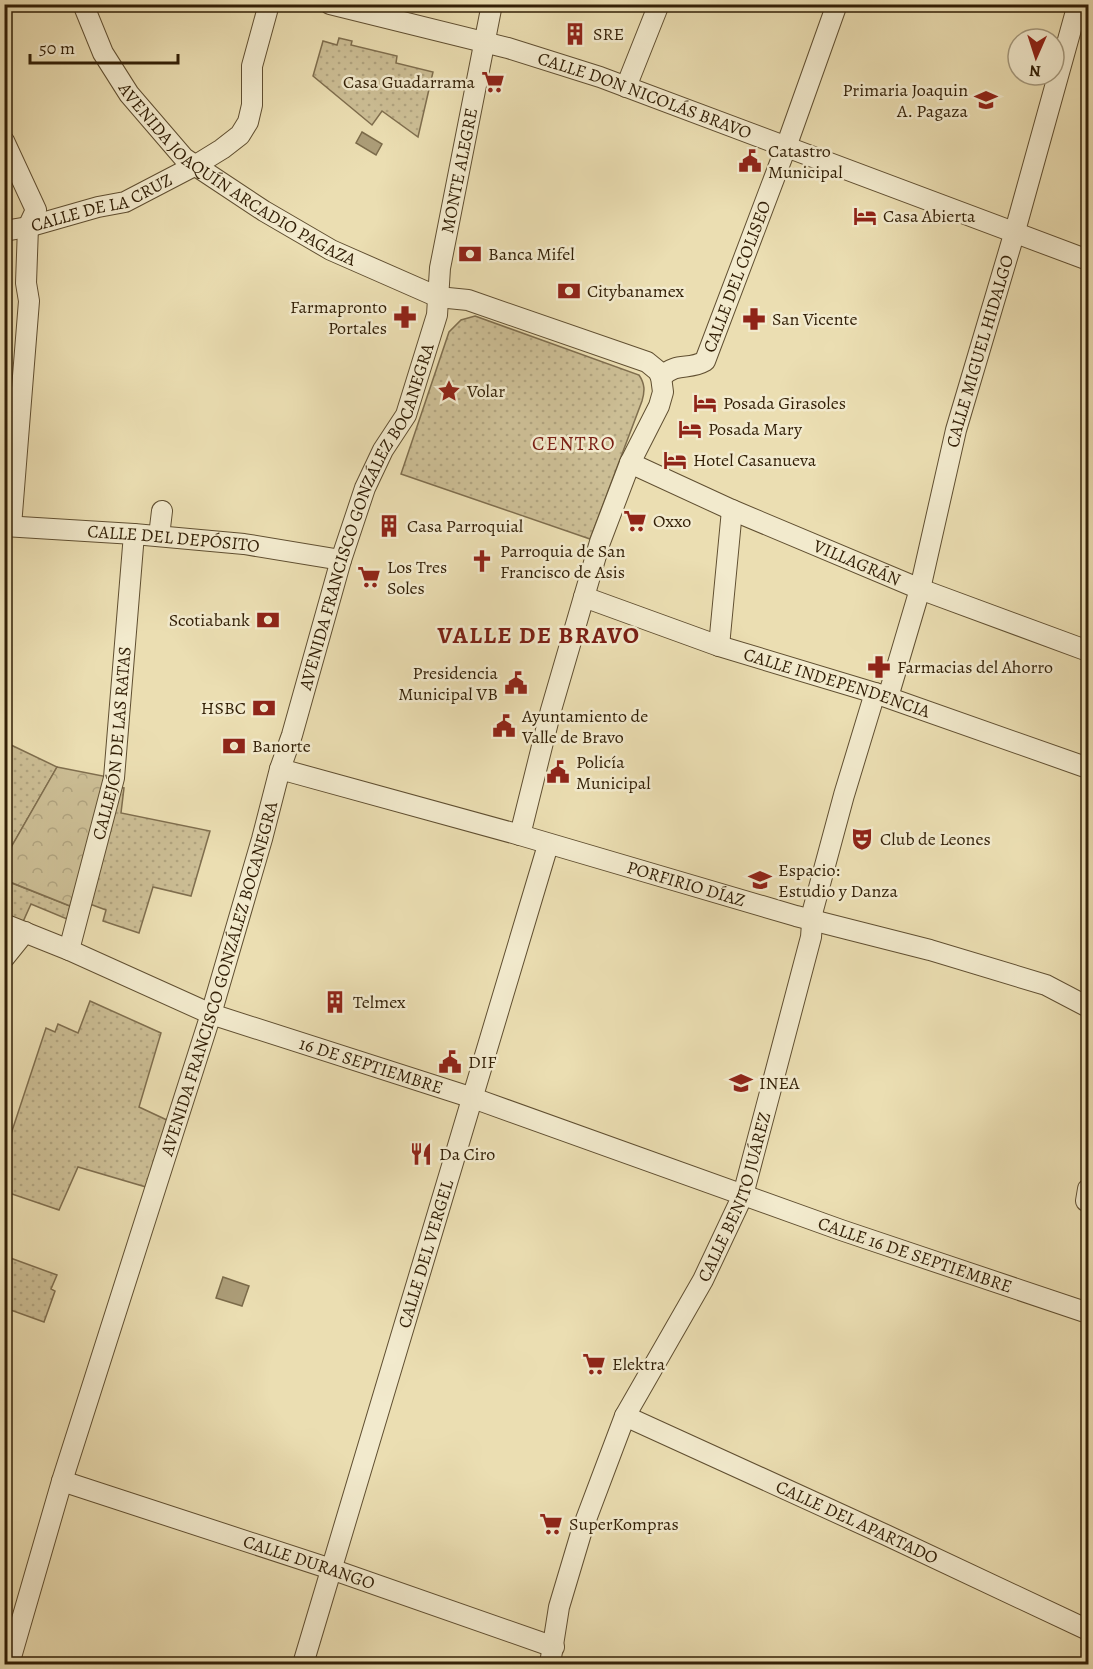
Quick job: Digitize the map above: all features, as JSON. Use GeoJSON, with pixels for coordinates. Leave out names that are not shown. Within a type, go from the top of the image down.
{"type":"FeatureCollection","features":[{"type":"Feature","properties":{"kind":"street","name":"AVENIDA JOAQUÍN ARCADIO PAGAZA"},"geometry":{"type":"LineString","coordinates":[[83,4],[104,53],[129,94],[184,158],[264,211],[331,250],[438,297],[468,300],[641,360],[653,366],[661,377]]}},
{"type":"Feature","properties":{"kind":"street","name":"CALLE DE LA CRUZ"},"geometry":{"type":"LineString","coordinates":[[4,231],[28,227],[125,201],[196,165],[240,135],[248,122],[252,105],[252,66],[268,4]]}},
{"type":"Feature","properties":{"kind":"street","name":"MONTE ALEGRE"},"geometry":{"type":"LineString","coordinates":[[438,297],[440,268],[492,4]]}},
{"type":"Feature","properties":{"kind":"street"},"geometry":{"type":"LineString","coordinates":[[626,87],[659,4]]}},
{"type":"Feature","properties":{"kind":"street","name":"CALLE DEL COLISEO"},"geometry":{"type":"LineString","coordinates":[[661,377],[674,367],[695,367],[705,360],[786,147],[837,4]]}},
{"type":"Feature","properties":{"kind":"street","name":"CALLE MIGUEL HIDALGO"},"geometry":{"type":"LineString","coordinates":[[882,695],[920,589],[957,430],[1016,231],[1078,4]]}},
{"type":"Feature","properties":{"kind":"street","name":"CALLE DON NICOLÁS BRAVO"},"geometry":{"type":"LineString","coordinates":[[338,6],[483,42],[600,77],[1089,260]]}},
{"type":"Feature","properties":{"kind":"street"},"geometry":{"type":"LineString","coordinates":[[4,141],[36,210],[28,227],[26,283],[29,301],[8,526]]}},
{"type":"Feature","properties":{"kind":"street","name":"AVENIDA FRANCISCO GONZÁLEZ BOCANEGRA"},"geometry":{"type":"LineString","coordinates":[[9,1665],[62,1480],[211,1014],[341,560],[365,488],[383,450],[406,415],[437,315],[438,297]]}},
{"type":"Feature","properties":{"kind":"street"},"geometry":{"type":"LineString","coordinates":[[520,835],[551,710],[600,542],[630,463],[659,406],[663,392],[661,377]]}},
{"type":"Feature","properties":{"kind":"street","name":"VILLAGRÁN"},"geometry":{"type":"LineString","coordinates":[[630,463],[732,510],[920,589],[1089,651]]}},
{"type":"Feature","properties":{"kind":"street"},"geometry":{"type":"LineString","coordinates":[[719,646],[732,510]]}},
{"type":"Feature","properties":{"kind":"street"},"geometry":{"type":"LineString","coordinates":[[159,536],[162,511]]}},
{"type":"Feature","properties":{"kind":"street","name":"CALLE DEL DEPÓSITO"},"geometry":{"type":"LineString","coordinates":[[8,526],[244,544],[341,560]]}},
{"type":"Feature","properties":{"kind":"street","name":"CALLEJÓN DE LAS RATAS"},"geometry":{"type":"LineString","coordinates":[[69,950],[114,778],[134,534]]}},
{"type":"Feature","properties":{"kind":"street","name":"CALLE INDEPENDENCIA"},"geometry":{"type":"LineString","coordinates":[[584,597],[719,646],[882,695],[1089,768]]}},
{"type":"Feature","properties":{"kind":"street","name":"CALLE BENITO JUÁREZ"},"geometry":{"type":"LineString","coordinates":[[552,1656],[559,1607],[582,1530],[625,1416],[703,1280],[743,1195],[811,937],[813,910],[844,795],[882,695]]}},
{"type":"Feature","properties":{"kind":"street","name":"PORFIRIO DÍAZ"},"geometry":{"type":"LineString","coordinates":[[280,769],[520,835],[812,920],[930,950],[1046,985],[1089,1007]]}},
{"type":"Feature","properties":{"kind":"street","name":"CALLE DEL VERGEL"},"geometry":{"type":"LineString","coordinates":[[303,1665],[548,845]]}},
{"type":"Feature","properties":{"kind":"street","name":"16 DE SEPTIEMBRE"},"geometry":{"type":"LineString","coordinates":[[4,924],[69,950],[211,1014],[472,1098],[743,1195]]}},
{"type":"Feature","properties":{"kind":"street"},"geometry":{"type":"LineString","coordinates":[[4,958],[24,932]]}},
{"type":"Feature","properties":{"kind":"street","name":"CALLE 16 DE SEPTIEMBRE"},"geometry":{"type":"LineString","coordinates":[[743,1195],[1089,1313]]}},
{"type":"Feature","properties":{"kind":"street","name":"CALLE DEL APARTADO"},"geometry":{"type":"LineString","coordinates":[[625,1416],[1089,1630]]}},
{"type":"Feature","properties":{"kind":"street","name":"CALLE DURANGO"},"geometry":{"type":"LineString","coordinates":[[62,1480],[331,1569],[552,1656]]}},
{"type":"Feature","properties":{"kind":"green space"},"geometry":{"type":"Polygon","coordinates":[[[339,38],[352,41],[351,45],[397,56],[396,63],[433,72],[418,137],[382,111],[372,125],[313,76],[323,41],[337,45],[339,38]]]}},
{"type":"Feature","properties":{"kind":"green space"},"geometry":{"type":"Polygon","coordinates":[[[475,316],[639,375],[641,378],[644,388],[642,401],[590,539],[401,474],[449,332],[461,320],[475,316]]]}},
{"type":"Feature","properties":{"kind":"green space"},"geometry":{"type":"Polygon","coordinates":[[[9,744],[57,767],[5,858],[4,755],[9,744]]]}},
{"type":"Feature","properties":{"kind":"green space"},"geometry":{"type":"Polygon","coordinates":[[[57,767],[108,777],[70,906],[5,880],[5,858],[57,767]]]}},
{"type":"Feature","properties":{"kind":"green space"},"geometry":{"type":"Polygon","coordinates":[[[109,786],[124,788],[121,813],[210,831],[191,896],[153,887],[139,933],[103,921],[106,910],[79,900],[109,786]]]}},
{"type":"Feature","properties":{"kind":"green space"},"geometry":{"type":"Polygon","coordinates":[[[4,880],[70,906],[67,919],[31,904],[22,924],[5,919],[4,880]]]}},
{"type":"Feature","properties":{"kind":"green space"},"geometry":{"type":"Polygon","coordinates":[[[90,1001],[161,1033],[139,1107],[169,1121],[146,1187],[78,1167],[59,1210],[9,1193],[9,1185],[5,1184],[4,1140],[9,1140],[46,1028],[55,1032],[58,1024],[78,1033],[90,1001]]]}},
{"type":"Feature","properties":{"kind":"green space"},"geometry":{"type":"Polygon","coordinates":[[[5,1256],[57,1275],[51,1289],[55,1291],[44,1322],[5,1308],[5,1256]]]}},
{"type":"Feature","properties":{"kind":"shaded area"},"geometry":{"type":"Polygon","coordinates":[[[362,132],[382,144],[376,155],[356,143],[362,132]]]}},
{"type":"Feature","properties":{"kind":"shaded area"},"geometry":{"type":"Polygon","coordinates":[[[223,1277],[249,1286],[242,1306],[216,1298],[223,1277]]]}},
{"type":"Feature","properties":{"kind":"place","name":"SRE"},"geometry":{"type":"Point","coordinates":[575,34]}},
{"type":"Feature","properties":{"kind":"place","name":"Casa Guadarrama"},"geometry":{"type":"Point","coordinates":[493,82]}},
{"type":"Feature","properties":{"kind":"place","name":"Primaria Joaquin A. Pagaza"},"geometry":{"type":"Point","coordinates":[986,100]}},
{"type":"Feature","properties":{"kind":"place","name":"Catastro Municipal"},"geometry":{"type":"Point","coordinates":[750,161]}},
{"type":"Feature","properties":{"kind":"place","name":"Casa Abierta"},"geometry":{"type":"Point","coordinates":[865,216]}},
{"type":"Feature","properties":{"kind":"place","name":"Banca Mifel"},"geometry":{"type":"Point","coordinates":[470,254]}},
{"type":"Feature","properties":{"kind":"place","name":"Citybanamex"},"geometry":{"type":"Point","coordinates":[569,291]}},
{"type":"Feature","properties":{"kind":"place","name":"Farmapronto Portales"},"geometry":{"type":"Point","coordinates":[405,317]}},
{"type":"Feature","properties":{"kind":"place","name":"San Vicente"},"geometry":{"type":"Point","coordinates":[754,319]}},
{"type":"Feature","properties":{"kind":"place","name":"Volar"},"geometry":{"type":"Point","coordinates":[449,391]}},
{"type":"Feature","properties":{"kind":"place","name":"Posada Girasoles"},"geometry":{"type":"Point","coordinates":[705,403]}},
{"type":"Feature","properties":{"kind":"place","name":"Posada Mary"},"geometry":{"type":"Point","coordinates":[690,429]}},
{"type":"Feature","properties":{"kind":"place","name":"Hotel Casanueva"},"geometry":{"type":"Point","coordinates":[675,460]}},
{"type":"Feature","properties":{"kind":"place","name":"Oxxo"},"geometry":{"type":"Point","coordinates":[635,521]}},
{"type":"Feature","properties":{"kind":"place","name":"Casa Parroquial"},"geometry":{"type":"Point","coordinates":[389,526]}},
{"type":"Feature","properties":{"kind":"place","name":"Parroquia de San Francisco de Asis"},"geometry":{"type":"Point","coordinates":[482,561]}},
{"type":"Feature","properties":{"kind":"place","name":"Los Tres Soles"},"geometry":{"type":"Point","coordinates":[369,577]}},
{"type":"Feature","properties":{"kind":"place","name":"Scotiabank"},"geometry":{"type":"Point","coordinates":[268,620]}},
{"type":"Feature","properties":{"kind":"place","name":"Farmacias del Ahorro"},"geometry":{"type":"Point","coordinates":[879,667]}},
{"type":"Feature","properties":{"kind":"place","name":"Presidencia Municipal VB"},"geometry":{"type":"Point","coordinates":[516,683]}},
{"type":"Feature","properties":{"kind":"place","name":"HSBC"},"geometry":{"type":"Point","coordinates":[264,708]}},
{"type":"Feature","properties":{"kind":"place","name":"Ayuntamiento de Valle de Bravo"},"geometry":{"type":"Point","coordinates":[504,726]}},
{"type":"Feature","properties":{"kind":"place","name":"Banorte"},"geometry":{"type":"Point","coordinates":[234,746]}},
{"type":"Feature","properties":{"kind":"place","name":"Policía Municipal"},"geometry":{"type":"Point","coordinates":[558,772]}},
{"type":"Feature","properties":{"kind":"place","name":"Club de Leones"},"geometry":{"type":"Point","coordinates":[862,839]}},
{"type":"Feature","properties":{"kind":"place","name":"Espacio: Estudio y Danza"},"geometry":{"type":"Point","coordinates":[760,880]}},
{"type":"Feature","properties":{"kind":"place","name":"Telmex"},"geometry":{"type":"Point","coordinates":[335,1002]}},
{"type":"Feature","properties":{"kind":"place","name":"DIF"},"geometry":{"type":"Point","coordinates":[450,1062]}},
{"type":"Feature","properties":{"kind":"place","name":"INEA"},"geometry":{"type":"Point","coordinates":[741,1083]}},
{"type":"Feature","properties":{"kind":"place","name":"Da Ciro"},"geometry":{"type":"Point","coordinates":[421,1154]}},
{"type":"Feature","properties":{"kind":"place","name":"Elektra"},"geometry":{"type":"Point","coordinates":[594,1364]}},
{"type":"Feature","properties":{"kind":"place","name":"SuperKompras"},"geometry":{"type":"Point","coordinates":[551,1524]}},
{"type":"Feature","properties":{"kind":"district","name":"CENTRO"},"geometry":{"type":"Point","coordinates":[574,443]}},
{"type":"Feature","properties":{"kind":"district","name":"VALLE DE BRAVO"},"geometry":{"type":"Point","coordinates":[539,635]}}]}
